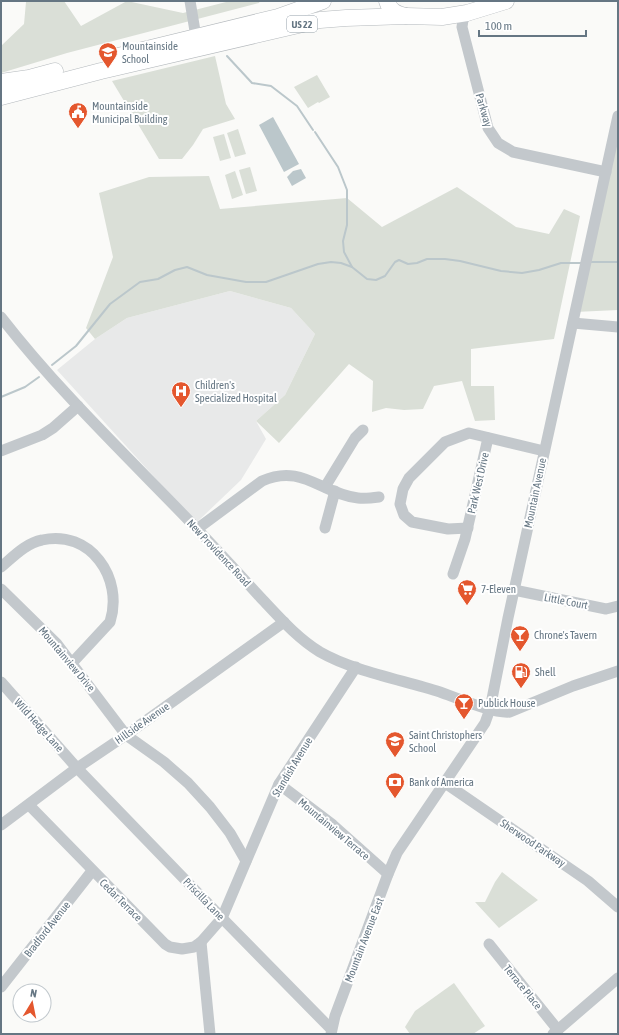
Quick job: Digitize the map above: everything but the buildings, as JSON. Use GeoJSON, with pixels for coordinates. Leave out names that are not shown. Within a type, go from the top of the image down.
{"type":"FeatureCollection","features":[{"type":"Feature","properties":{"kind":"highway","name":"US 22"},"geometry":{"type":"LineString","coordinates":[[1,88],[29,78],[278,16],[306,4],[323,1]]}},
{"type":"Feature","properties":{"kind":"highway"},"geometry":{"type":"LineString","coordinates":[[387,1],[393,12],[406,16]]}},
{"type":"Feature","properties":{"kind":"highway","name":"US 22"},"geometry":{"type":"LineString","coordinates":[[1,97],[101,71],[320,20],[406,16],[442,17],[467,13],[506,1]]}},
{"type":"Feature","properties":{"kind":"highway"},"geometry":{"type":"LineString","coordinates":[[1,82],[29,78]]}},
{"type":"Feature","properties":{"kind":"street"},"geometry":{"type":"LineString","coordinates":[[190,1],[196,37]]}},
{"type":"Feature","properties":{"kind":"street","name":"Parkway"},"geometry":{"type":"LineString","coordinates":[[467,13],[463,20],[462,27],[488,128],[498,143],[513,152],[606,172]]}},
{"type":"Feature","properties":{"kind":"street","name":"Mountain Avenue"},"geometry":{"type":"LineString","coordinates":[[401,847],[485,723],[490,709],[544,451],[618,116]]}},
{"type":"Feature","properties":{"kind":"street","name":"New Providence Road"},"geometry":{"type":"LineString","coordinates":[[1,317],[47,373],[284,622],[304,641],[321,652],[356,667],[490,709],[504,712],[510,712],[573,686],[618,671]]}},
{"type":"Feature","properties":{"kind":"street"},"geometry":{"type":"LineString","coordinates":[[573,323],[618,327]]}},
{"type":"Feature","properties":{"kind":"street"},"geometry":{"type":"LineString","coordinates":[[1,450],[42,435],[53,428],[78,406]]}},
{"type":"Feature","properties":{"kind":"street"},"geometry":{"type":"LineString","coordinates":[[325,528],[330,489],[352,444],[363,430]]}},
{"type":"Feature","properties":{"kind":"street","name":"Park West Drive"},"geometry":{"type":"LineString","coordinates":[[468,528],[448,529],[412,522],[404,515],[400,504],[403,488],[409,478],[445,442],[469,433],[544,451]]}},
{"type":"Feature","properties":{"kind":"street","name":"Park West Drive"},"geometry":{"type":"LineString","coordinates":[[453,574],[468,528],[488,438]]}},
{"type":"Feature","properties":{"kind":"street"},"geometry":{"type":"LineString","coordinates":[[196,529],[262,481],[272,476],[292,475],[358,498],[379,496]]}},
{"type":"Feature","properties":{"kind":"street"},"geometry":{"type":"LineString","coordinates":[[1,567],[31,543],[48,538],[66,539],[77,543],[88,549],[100,562],[108,573],[113,591],[114,604],[112,616],[110,622],[72,663]]}},
{"type":"Feature","properties":{"kind":"street","name":"Mountainview Drive"},"geometry":{"type":"LineString","coordinates":[[1,589],[57,644],[126,735],[164,762],[188,783],[210,807],[230,833],[246,861]]}},
{"type":"Feature","properties":{"kind":"street","name":"Little Court"},"geometry":{"type":"LineString","coordinates":[[514,590],[606,609],[618,606]]}},
{"type":"Feature","properties":{"kind":"street","name":"Hillside Avenue"},"geometry":{"type":"LineString","coordinates":[[1,825],[77,768],[126,735],[284,622]]}},
{"type":"Feature","properties":{"kind":"street","name":"Standish Avenue"},"geometry":{"type":"LineString","coordinates":[[222,918],[279,784],[356,667]]}},
{"type":"Feature","properties":{"kind":"street","name":"Wild Hedge Lane"},"geometry":{"type":"LineString","coordinates":[[1,682],[77,768]]}},
{"type":"Feature","properties":{"kind":"street","name":"Priscilla Lane"},"geometry":{"type":"LineString","coordinates":[[77,768],[331,1032]]}},
{"type":"Feature","properties":{"kind":"street","name":"Sherwood Parkway"},"geometry":{"type":"LineString","coordinates":[[445,783],[588,881],[618,907]]}},
{"type":"Feature","properties":{"kind":"street","name":"Mountainview Terrace"},"geometry":{"type":"LineString","coordinates":[[279,784],[333,826],[388,874]]}},
{"type":"Feature","properties":{"kind":"street","name":"Cedar Terrace"},"geometry":{"type":"LineString","coordinates":[[29,805],[165,944],[176,948],[188,949],[202,942]]}},
{"type":"Feature","properties":{"kind":"street","name":"Mountain Avenue East"},"geometry":{"type":"LineString","coordinates":[[331,1032],[335,1016],[388,874],[401,847]]}},
{"type":"Feature","properties":{"kind":"street","name":"Bradford Avenue"},"geometry":{"type":"LineString","coordinates":[[1,987],[92,871]]}},
{"type":"Feature","properties":{"kind":"street"},"geometry":{"type":"LineString","coordinates":[[210,1034],[202,942],[222,918]]}},
{"type":"Feature","properties":{"kind":"street","name":"Terrace Place"},"geometry":{"type":"LineString","coordinates":[[489,944],[555,1032]]}},
{"type":"Feature","properties":{"kind":"street"},"geometry":{"type":"LineString","coordinates":[[555,1032],[618,978]]}},
{"type":"Feature","properties":{"kind":"shaded area"},"geometry":{"type":"Polygon","coordinates":[[[25,1],[64,1],[81,26],[127,1],[183,13],[230,1],[260,1],[259,3],[67,53],[1,73],[1,46],[24,24],[25,1]]]}},
{"type":"Feature","properties":{"kind":"shaded area"},"geometry":{"type":"Polygon","coordinates":[[[215,56],[226,104],[235,119],[203,129],[182,159],[159,159],[112,81],[215,56]]]}},
{"type":"Feature","properties":{"kind":"shaded area"},"geometry":{"type":"Polygon","coordinates":[[[317,75],[330,97],[308,108],[294,87],[317,75]]]}},
{"type":"Feature","properties":{"kind":"shaded area"},"geometry":{"type":"Polygon","coordinates":[[[273,117],[299,164],[284,172],[259,125],[273,117]]]}},
{"type":"Feature","properties":{"kind":"shaded area"},"geometry":{"type":"Polygon","coordinates":[[[618,126],[618,310],[575,312],[618,126]]]}},
{"type":"Feature","properties":{"kind":"shaded area"},"geometry":{"type":"Polygon","coordinates":[[[238,129],[246,154],[235,157],[227,133],[238,129]]]}},
{"type":"Feature","properties":{"kind":"shaded area"},"geometry":{"type":"Polygon","coordinates":[[[224,134],[231,158],[220,161],[213,137],[224,134]]]}},
{"type":"Feature","properties":{"kind":"shaded area"},"geometry":{"type":"Polygon","coordinates":[[[250,167],[257,191],[246,194],[239,170],[250,167]]]}},
{"type":"Feature","properties":{"kind":"shaded area"},"geometry":{"type":"Polygon","coordinates":[[[301,169],[306,178],[292,186],[287,177],[293,171],[301,169]]]}},
{"type":"Feature","properties":{"kind":"shaded area"},"geometry":{"type":"Polygon","coordinates":[[[235,171],[243,195],[232,199],[225,175],[235,171]]]}},
{"type":"Feature","properties":{"kind":"shaded area"},"geometry":{"type":"Polygon","coordinates":[[[209,176],[220,209],[347,198],[382,227],[457,187],[516,227],[549,234],[564,209],[580,216],[554,339],[471,349],[471,386],[494,386],[495,420],[475,421],[462,381],[434,386],[423,409],[404,410],[386,408],[372,412],[373,381],[349,364],[279,443],[256,421],[285,395],[315,334],[291,308],[230,291],[127,318],[95,339],[86,328],[113,257],[99,193],[149,177],[209,176]]]}},
{"type":"Feature","properties":{"kind":"shaded area","name":"Children's Specialized Hospital"},"geometry":{"type":"Polygon","coordinates":[[[230,291],[291,308],[315,334],[285,395],[256,421],[266,439],[241,480],[196,523],[57,370],[95,339],[127,318],[230,291]]]}},
{"type":"Feature","properties":{"kind":"shaded area"},"geometry":{"type":"Polygon","coordinates":[[[502,872],[538,900],[499,928],[475,902],[485,902],[502,872]]]}},
{"type":"Feature","properties":{"kind":"shaded area"},"geometry":{"type":"Polygon","coordinates":[[[454,983],[485,1026],[473,1034],[410,1034],[405,1027],[415,1011],[454,983]]]}},
{"type":"Feature","properties":{"kind":"waterway"},"geometry":{"type":"LineString","coordinates":[[227,56],[252,83],[271,86],[297,106],[313,130]]}},
{"type":"Feature","properties":{"kind":"waterway"},"geometry":{"type":"LineString","coordinates":[[315,132],[338,167],[347,190],[347,225],[343,241],[344,252],[352,267]]}},
{"type":"Feature","properties":{"kind":"waterway"},"geometry":{"type":"LineString","coordinates":[[52,365],[76,346],[110,304],[140,282],[158,279],[175,270],[187,267],[207,275],[246,282],[266,282],[318,264],[331,262],[341,263],[352,267],[367,279],[376,280],[385,276],[395,262],[399,260],[408,264],[417,263],[427,259],[445,259],[501,271],[522,273],[539,270],[561,263],[583,263]]}},
{"type":"Feature","properties":{"kind":"waterway"},"geometry":{"type":"LineString","coordinates":[[589,262],[618,262]]}},
{"type":"Feature","properties":{"kind":"waterway"},"geometry":{"type":"LineString","coordinates":[[1,397],[25,387],[39,377]]}},
{"type":"Feature","properties":{"kind":"place","name":"Mountainside School"},"geometry":{"type":"Point","coordinates":[108,69]}},
{"type":"Feature","properties":{"kind":"place","name":"Mountainside Municipal Building"},"geometry":{"type":"Point","coordinates":[78,129]}},
{"type":"Feature","properties":{"kind":"place","name":"Children's Specialized Hospital"},"geometry":{"type":"Point","coordinates":[181,408]}},
{"type":"Feature","properties":{"kind":"place","name":"7-Eleven"},"geometry":{"type":"Point","coordinates":[467,606]}},
{"type":"Feature","properties":{"kind":"place","name":"Chrone's Tavern"},"geometry":{"type":"Point","coordinates":[520,652]}},
{"type":"Feature","properties":{"kind":"place","name":"Shell"},"geometry":{"type":"Point","coordinates":[521,689]}},
{"type":"Feature","properties":{"kind":"place","name":"Publick House"},"geometry":{"type":"Point","coordinates":[464,720]}},
{"type":"Feature","properties":{"kind":"place","name":"Saint Christophers School"},"geometry":{"type":"Point","coordinates":[395,758]}},
{"type":"Feature","properties":{"kind":"place","name":"Bank of America"},"geometry":{"type":"Point","coordinates":[395,799]}}]}
